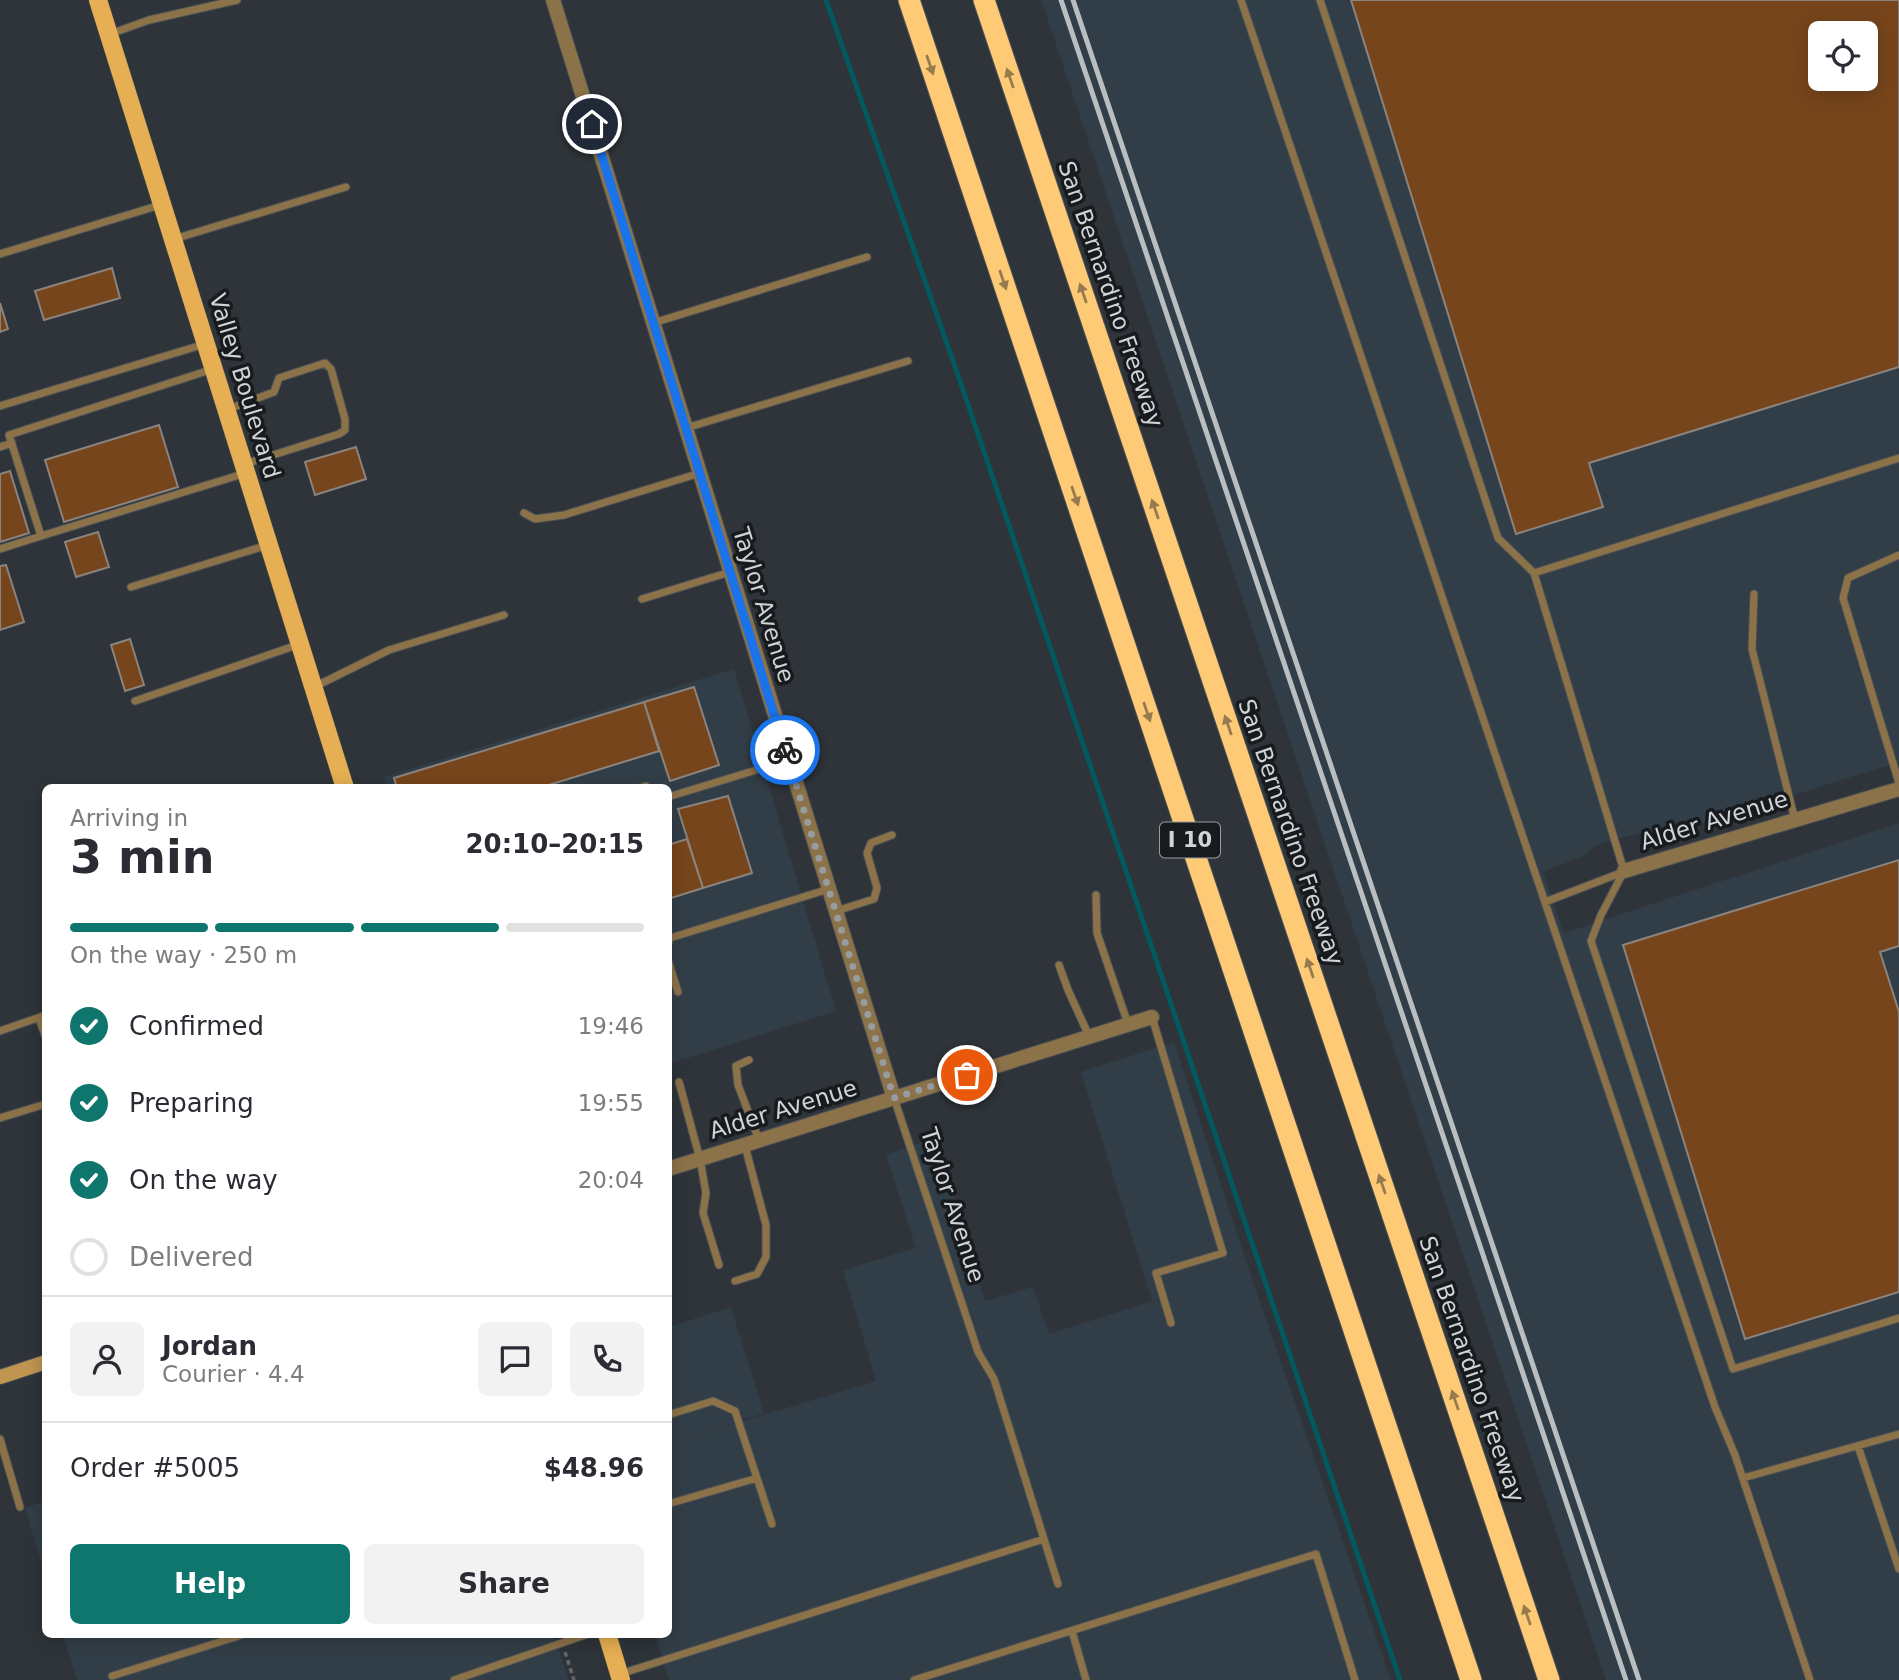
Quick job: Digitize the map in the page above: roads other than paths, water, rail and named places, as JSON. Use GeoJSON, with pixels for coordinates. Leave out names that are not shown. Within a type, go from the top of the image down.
{"type":"FeatureCollection","features":[{"type":"Feature","properties":{"kind":"highway","name":"I 10"},"geometry":{"type":"LineString","coordinates":[[909,0],[1471,1680]]}},
{"type":"Feature","properties":{"kind":"highway","name":"San Bernardino Freeway"},"geometry":{"type":"LineString","coordinates":[[984,0],[1549,1680]]}},
{"type":"Feature","properties":{"kind":"main road","name":"Valley Boulevard"},"geometry":{"type":"LineString","coordinates":[[98,0],[344,784]]}},
{"type":"Feature","properties":{"kind":"main road"},"geometry":{"type":"LineString","coordinates":[[0,1377],[42,1364]]}},
{"type":"Feature","properties":{"kind":"main road"},"geometry":{"type":"LineString","coordinates":[[608,1638],[620,1677]]}},
{"type":"Feature","properties":{"kind":"street","name":"Taylor Avenue"},"geometry":{"type":"LineString","coordinates":[[553,0],[894,1098]]}},
{"type":"Feature","properties":{"kind":"street","name":"Alder Avenue"},"geometry":{"type":"LineString","coordinates":[[1624,872],[1899,789]]}},
{"type":"Feature","properties":{"kind":"street","name":"Alder Avenue"},"geometry":{"type":"LineString","coordinates":[[672,1168],[1152,1017]]}},
{"type":"Feature","properties":{"kind":"lane"},"geometry":{"type":"LineString","coordinates":[[108,34],[147,20],[237,0]]}},
{"type":"Feature","properties":{"kind":"lane"},"geometry":{"type":"LineString","coordinates":[[1241,0],[1715,1407],[1743,1478],[1810,1680]]}},
{"type":"Feature","properties":{"kind":"lane"},"geometry":{"type":"LineString","coordinates":[[1320,0],[1498,538],[1534,573],[1624,872],[1591,940],[1733,1369],[1899,1318]]}},
{"type":"Feature","properties":{"kind":"lane"},"geometry":{"type":"LineString","coordinates":[[173,240],[346,187]]}},
{"type":"Feature","properties":{"kind":"lane"},"geometry":{"type":"LineString","coordinates":[[0,254],[162,205]]}},
{"type":"Feature","properties":{"kind":"lane"},"geometry":{"type":"LineString","coordinates":[[653,323],[867,257]]}},
{"type":"Feature","properties":{"kind":"lane"},"geometry":{"type":"LineString","coordinates":[[0,406],[206,344]]}},
{"type":"Feature","properties":{"kind":"lane"},"geometry":{"type":"LineString","coordinates":[[686,428],[908,361]]}},
{"type":"Feature","properties":{"kind":"lane"},"geometry":{"type":"LineString","coordinates":[[0,548],[245,469],[345,430],[345,419],[331,369],[325,363],[279,378],[274,392],[226,410]]}},
{"type":"Feature","properties":{"kind":"lane"},"geometry":{"type":"LineString","coordinates":[[41,536],[9,435],[214,369]]}},
{"type":"Feature","properties":{"kind":"lane"},"geometry":{"type":"LineString","coordinates":[[0,447],[12,443]]}},
{"type":"Feature","properties":{"kind":"lane"},"geometry":{"type":"LineString","coordinates":[[1534,573],[1899,458]]}},
{"type":"Feature","properties":{"kind":"lane"},"geometry":{"type":"LineString","coordinates":[[524,513],[535,519],[564,515],[700,473]]}},
{"type":"Feature","properties":{"kind":"lane"},"geometry":{"type":"LineString","coordinates":[[131,587],[269,544]]}},
{"type":"Feature","properties":{"kind":"lane"},"geometry":{"type":"LineString","coordinates":[[1899,555],[1848,578],[1843,598],[1899,783]]}},
{"type":"Feature","properties":{"kind":"lane"},"geometry":{"type":"LineString","coordinates":[[642,599],[731,572]]}},
{"type":"Feature","properties":{"kind":"lane"},"geometry":{"type":"LineString","coordinates":[[1754,594],[1752,649],[1795,820]]}},
{"type":"Feature","properties":{"kind":"lane"},"geometry":{"type":"LineString","coordinates":[[314,687],[389,650],[504,615]]}},
{"type":"Feature","properties":{"kind":"lane"},"geometry":{"type":"LineString","coordinates":[[135,701],[300,644]]}},
{"type":"Feature","properties":{"kind":"lane"},"geometry":{"type":"LineString","coordinates":[[672,796],[789,761]]}},
{"type":"Feature","properties":{"kind":"lane"},"geometry":{"type":"LineString","coordinates":[[835,911],[874,899],[877,888],[867,853],[872,843],[892,835]]}},
{"type":"Feature","properties":{"kind":"lane","name":"Alder Avenue"},"geometry":{"type":"LineString","coordinates":[[1545,902],[1624,872]]}},
{"type":"Feature","properties":{"kind":"lane"},"geometry":{"type":"LineString","coordinates":[[672,937],[829,889]]}},
{"type":"Feature","properties":{"kind":"lane"},"geometry":{"type":"LineString","coordinates":[[1096,895],[1097,933],[1128,1024]]}},
{"type":"Feature","properties":{"kind":"lane"},"geometry":{"type":"LineString","coordinates":[[1059,965],[1089,1036]]}},
{"type":"Feature","properties":{"kind":"lane"},"geometry":{"type":"LineString","coordinates":[[672,973],[678,992]]}},
{"type":"Feature","properties":{"kind":"lane"},"geometry":{"type":"LineString","coordinates":[[0,1031],[42,1017]]}},
{"type":"Feature","properties":{"kind":"lane"},"geometry":{"type":"LineString","coordinates":[[1152,1017],[1223,1253],[1156,1273],[1171,1323]]}},
{"type":"Feature","properties":{"kind":"lane"},"geometry":{"type":"LineString","coordinates":[[734,1281],[757,1274],[766,1257],[766,1225],[736,1066],[748,1060]]}},
{"type":"Feature","properties":{"kind":"lane"},"geometry":{"type":"LineString","coordinates":[[679,1082],[700,1159],[706,1193],[703,1213],[719,1265]]}},
{"type":"Feature","properties":{"kind":"lane","name":"Taylor Avenue"},"geometry":{"type":"LineString","coordinates":[[894,1098],[978,1352],[994,1378],[1058,1584]]}},
{"type":"Feature","properties":{"kind":"lane"},"geometry":{"type":"LineString","coordinates":[[0,1118],[42,1105]]}},
{"type":"Feature","properties":{"kind":"lane"},"geometry":{"type":"LineString","coordinates":[[672,1414],[713,1401],[735,1411],[772,1524]]}},
{"type":"Feature","properties":{"kind":"lane"},"geometry":{"type":"LineString","coordinates":[[1743,1478],[1899,1434]]}},
{"type":"Feature","properties":{"kind":"lane"},"geometry":{"type":"LineString","coordinates":[[0,1439],[20,1507]]}},
{"type":"Feature","properties":{"kind":"lane"},"geometry":{"type":"LineString","coordinates":[[1858,1446],[1899,1569]]}},
{"type":"Feature","properties":{"kind":"lane"},"geometry":{"type":"LineString","coordinates":[[672,1502],[757,1478]]}},
{"type":"Feature","properties":{"kind":"lane"},"geometry":{"type":"LineString","coordinates":[[620,1677],[1044,1539]]}},
{"type":"Feature","properties":{"kind":"lane"},"geometry":{"type":"LineString","coordinates":[[914,1680],[1316,1554],[1354,1680]]}},
{"type":"Feature","properties":{"kind":"lane"},"geometry":{"type":"LineString","coordinates":[[1072,1631],[1086,1680]]}},
{"type":"Feature","properties":{"kind":"lane"},"geometry":{"type":"LineString","coordinates":[[112,1676],[232,1638]]}},
{"type":"Feature","properties":{"kind":"lane"},"geometry":{"type":"LineString","coordinates":[[454,1680],[576,1638]]}},
{"type":"Feature","properties":{"kind":"waterway"},"geometry":{"type":"LineString","coordinates":[[826,0],[958,375],[1400,1680]]}},
{"type":"Feature","properties":{"kind":"railway"},"geometry":{"type":"LineString","coordinates":[[1061,0],[1626,1680]]}},
{"type":"Feature","properties":{"kind":"railway"},"geometry":{"type":"LineString","coordinates":[[1073,0],[1639,1680]]}}]}
